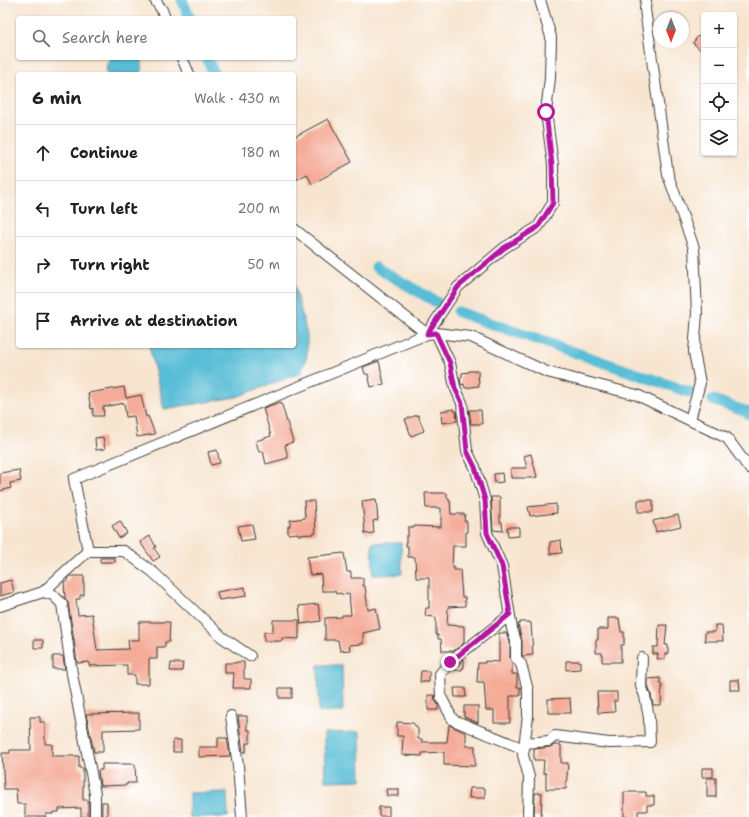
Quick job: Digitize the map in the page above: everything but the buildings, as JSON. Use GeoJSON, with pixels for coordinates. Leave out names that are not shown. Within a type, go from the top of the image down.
{"type":"FeatureCollection","features":[{"type":"Feature","properties":{"kind":"street"},"geometry":{"type":"LineString","coordinates":[[155,0],[164,16]]}},
{"type":"Feature","properties":{"kind":"street"},"geometry":{"type":"LineString","coordinates":[[431,334],[458,287],[504,248],[538,227],[553,203],[552,165],[546,112],[550,78],[550,37],[540,0]]}},
{"type":"Feature","properties":{"kind":"street"},"geometry":{"type":"LineString","coordinates":[[647,3],[668,174],[694,248],[697,313],[694,352],[700,383],[690,420]]}},
{"type":"Feature","properties":{"kind":"street"},"geometry":{"type":"LineString","coordinates":[[183,60],[188,72]]}},
{"type":"Feature","properties":{"kind":"street"},"geometry":{"type":"LineString","coordinates":[[296,231],[431,334],[450,363],[455,388],[462,403],[467,451],[475,467],[485,500],[487,533],[502,566],[512,629],[516,641],[516,658],[521,664],[528,690],[528,716],[523,755],[530,777],[528,817]]}},
{"type":"Feature","properties":{"kind":"street"},"geometry":{"type":"LineString","coordinates":[[88,551],[74,479],[431,334],[471,337],[547,372],[637,395],[727,438],[749,468]]}},
{"type":"Feature","properties":{"kind":"street"},"geometry":{"type":"LineString","coordinates":[[0,606],[43,592],[88,551],[124,551],[153,572],[222,637],[250,656]]}},
{"type":"Feature","properties":{"kind":"street"},"geometry":{"type":"LineString","coordinates":[[43,592],[53,595],[62,604],[72,674],[95,794],[96,817]]}},
{"type":"Feature","properties":{"kind":"street"},"geometry":{"type":"LineString","coordinates":[[510,614],[450,662],[440,674],[441,698],[453,720],[524,746],[549,741],[555,736],[609,743],[650,742],[646,696],[640,686],[642,658]]}},
{"type":"Feature","properties":{"kind":"street"},"geometry":{"type":"LineString","coordinates":[[231,716],[238,766],[242,817]]}},
{"type":"Feature","properties":{"kind":"water"},"geometry":{"type":"Polygon","coordinates":[[[109,60],[142,60],[142,66],[140,72],[107,72],[109,60]]]}},
{"type":"Feature","properties":{"kind":"water"},"geometry":{"type":"Polygon","coordinates":[[[296,291],[307,335],[307,356],[301,373],[236,397],[164,409],[149,348],[296,348],[296,291]]]}},
{"type":"Feature","properties":{"kind":"water"},"geometry":{"type":"Polygon","coordinates":[[[372,543],[401,543],[402,574],[373,575],[372,543]]]}},
{"type":"Feature","properties":{"kind":"water"},"geometry":{"type":"Polygon","coordinates":[[[318,665],[342,665],[343,712],[319,712],[318,665]]]}},
{"type":"Feature","properties":{"kind":"water"},"geometry":{"type":"Polygon","coordinates":[[[360,732],[361,780],[325,781],[324,733],[360,732]]]}},
{"type":"Feature","properties":{"kind":"water"},"geometry":{"type":"Polygon","coordinates":[[[227,792],[228,817],[189,817],[189,793],[227,792]]]}},
{"type":"Feature","properties":{"kind":"waterway"},"geometry":{"type":"LineString","coordinates":[[182,0],[189,16]]}},
{"type":"Feature","properties":{"kind":"waterway"},"geometry":{"type":"LineString","coordinates":[[208,60],[213,72]]}},
{"type":"Feature","properties":{"kind":"waterway"},"geometry":{"type":"LineString","coordinates":[[376,267],[438,303]]}},
{"type":"Feature","properties":{"kind":"waterway"},"geometry":{"type":"LineString","coordinates":[[458,312],[689,392]]}},
{"type":"Feature","properties":{"kind":"waterway"},"geometry":{"type":"LineString","coordinates":[[713,400],[749,414]]}},
{"type":"Feature","properties":{"kind":"route"},"geometry":{"type":"LineString","coordinates":[[450,662],[510,614],[502,566],[487,533],[485,500],[475,467],[467,451],[462,403],[455,388],[450,363],[436,333],[427,334],[458,287],[504,248],[538,227],[553,203],[552,165],[546,112]]}}]}
